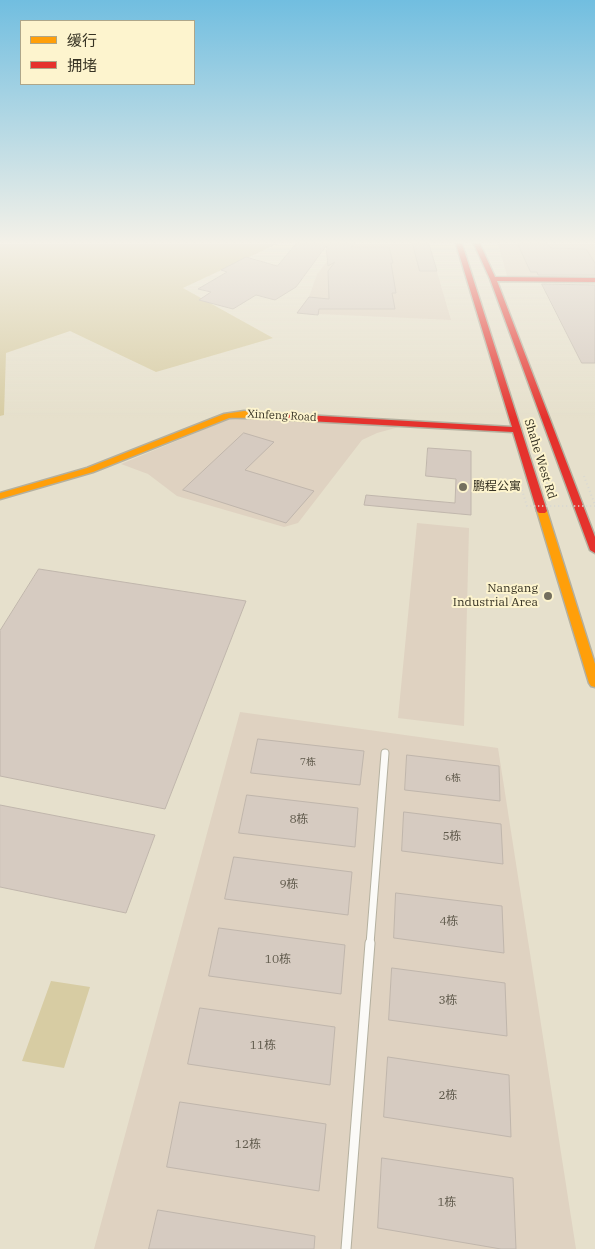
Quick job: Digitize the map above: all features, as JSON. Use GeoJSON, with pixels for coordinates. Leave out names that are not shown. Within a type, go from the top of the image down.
{"type":"FeatureCollection","features":[{"type":"Feature","properties":{"kind":"main road","name":"Shahe West Rd"},"geometry":{"type":"LineString","coordinates":[[477,302],[595,683]]}},
{"type":"Feature","properties":{"kind":"main road","name":"Shahe West Rd"},"geometry":{"type":"LineString","coordinates":[[502,302],[595,550]]}},
{"type":"Feature","properties":{"kind":"main road","name":"Xinfeng Road"},"geometry":{"type":"LineString","coordinates":[[0,496],[90,470],[227,416],[244,414],[516,430]]}},
{"type":"Feature","properties":{"kind":"lane"},"geometry":{"type":"LineString","coordinates":[[346,1249],[385,753]]}},
{"type":"Feature","properties":{"kind":"path"},"geometry":{"type":"LineString","coordinates":[[522,490],[528,506],[595,506],[584,476]]}},
{"type":"Feature","properties":{"kind":"shaded area"},"geometry":{"type":"Polygon","coordinates":[[[0,302],[209,302],[273,338],[156,372],[70,331],[6,353],[4,415],[0,416],[0,302]]]}},
{"type":"Feature","properties":{"kind":"shaded area"},"geometry":{"type":"Polygon","coordinates":[[[305,302],[446,302],[451,320],[297,313],[305,302]]]}},
{"type":"Feature","properties":{"kind":"shaded area"},"geometry":{"type":"Polygon","coordinates":[[[241,417],[398,424],[399,427],[377,433],[362,440],[298,523],[284,527],[177,496],[148,474],[121,464],[229,419],[241,417]]]}},
{"type":"Feature","properties":{"kind":"shaded area"},"geometry":{"type":"Polygon","coordinates":[[[417,523],[469,528],[464,726],[398,718],[417,523]]]}},
{"type":"Feature","properties":{"kind":"shaded area"},"geometry":{"type":"Polygon","coordinates":[[[240,712],[498,748],[576,1249],[94,1249],[240,712]]]}},
{"type":"Feature","properties":{"kind":"shaded area"},"geometry":{"type":"Polygon","coordinates":[[[51,981],[90,987],[64,1068],[22,1061],[51,981]]]}},
{"type":"Feature","properties":{"kind":"building"},"geometry":{"type":"Polygon","coordinates":[[[208,302],[244,302],[233,309],[208,302]]]}},
{"type":"Feature","properties":{"kind":"building"},"geometry":{"type":"Polygon","coordinates":[[[305,302],[394,302],[395,309],[319,309],[318,315],[297,313],[305,302]]]}},
{"type":"Feature","properties":{"kind":"building"},"geometry":{"type":"Polygon","coordinates":[[[551,302],[595,302],[595,363],[582,363],[551,302]]]}},
{"type":"Feature","properties":{"kind":"building"},"geometry":{"type":"Polygon","coordinates":[[[244,433],[274,442],[245,470],[314,491],[286,523],[183,490],[244,433]]]}},
{"type":"Feature","properties":{"kind":"building","name":"鹏程公寓"},"geometry":{"type":"Polygon","coordinates":[[[428,448],[471,451],[471,515],[364,505],[366,495],[455,503],[456,479],[426,476],[428,448]]]}},
{"type":"Feature","properties":{"kind":"building"},"geometry":{"type":"Polygon","coordinates":[[[39,569],[246,601],[165,809],[0,776],[0,631],[39,569]]]}},
{"type":"Feature","properties":{"kind":"building"},"geometry":{"type":"Polygon","coordinates":[[[258,739],[364,751],[360,785],[251,773],[258,739]]]}},
{"type":"Feature","properties":{"kind":"building"},"geometry":{"type":"Polygon","coordinates":[[[407,755],[499,766],[500,801],[405,790],[407,755]]]}},
{"type":"Feature","properties":{"kind":"building"},"geometry":{"type":"Polygon","coordinates":[[[247,795],[358,808],[355,847],[239,833],[247,795]]]}},
{"type":"Feature","properties":{"kind":"building"},"geometry":{"type":"Polygon","coordinates":[[[0,805],[155,835],[126,913],[0,887],[0,805]]]}},
{"type":"Feature","properties":{"kind":"building"},"geometry":{"type":"Polygon","coordinates":[[[404,812],[501,824],[503,864],[402,851],[404,812]]]}},
{"type":"Feature","properties":{"kind":"building"},"geometry":{"type":"Polygon","coordinates":[[[234,857],[352,872],[348,915],[225,899],[234,857]]]}},
{"type":"Feature","properties":{"kind":"building"},"geometry":{"type":"Polygon","coordinates":[[[396,893],[502,906],[504,953],[394,938],[396,893]]]}},
{"type":"Feature","properties":{"kind":"building"},"geometry":{"type":"Polygon","coordinates":[[[219,928],[345,945],[341,994],[209,976],[219,928]]]}},
{"type":"Feature","properties":{"kind":"building"},"geometry":{"type":"Polygon","coordinates":[[[392,968],[505,983],[507,1036],[389,1020],[392,968]]]}},
{"type":"Feature","properties":{"kind":"building"},"geometry":{"type":"Polygon","coordinates":[[[200,1008],[335,1027],[330,1085],[188,1064],[200,1008]]]}},
{"type":"Feature","properties":{"kind":"building"},"geometry":{"type":"Polygon","coordinates":[[[388,1057],[509,1075],[511,1137],[384,1117],[388,1057]]]}},
{"type":"Feature","properties":{"kind":"building"},"geometry":{"type":"Polygon","coordinates":[[[180,1102],[326,1124],[319,1191],[167,1167],[180,1102]]]}},
{"type":"Feature","properties":{"kind":"building"},"geometry":{"type":"Polygon","coordinates":[[[382,1158],[513,1178],[516,1249],[501,1249],[378,1228],[382,1158]]]}},
{"type":"Feature","properties":{"kind":"building"},"geometry":{"type":"Polygon","coordinates":[[[158,1210],[315,1236],[314,1249],[149,1249],[158,1210]]]}},
{"type":"Feature","properties":{"kind":"traffic: slow"},"geometry":{"type":"LineString","coordinates":[[0,496],[90,470],[227,416],[244,414],[270,416]]}},
{"type":"Feature","properties":{"kind":"traffic: slow"},"geometry":{"type":"LineString","coordinates":[[542,511],[595,683]]}},
{"type":"Feature","properties":{"kind":"traffic: jam"},"geometry":{"type":"LineString","coordinates":[[477,302],[542,511]]}},
{"type":"Feature","properties":{"kind":"traffic: jam"},"geometry":{"type":"LineString","coordinates":[[502,302],[595,550]]}},
{"type":"Feature","properties":{"kind":"traffic: jam"},"geometry":{"type":"LineString","coordinates":[[270,416],[517,430]]}},
{"type":"Feature","properties":{"kind":"place","name":"鹏程公寓"},"geometry":{"type":"Point","coordinates":[463,487]}},
{"type":"Feature","properties":{"kind":"place","name":"Nangang Industrial Area"},"geometry":{"type":"Point","coordinates":[548,596]}}]}
